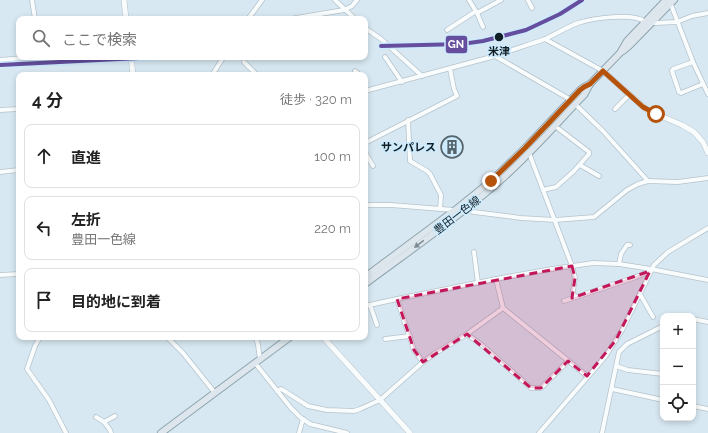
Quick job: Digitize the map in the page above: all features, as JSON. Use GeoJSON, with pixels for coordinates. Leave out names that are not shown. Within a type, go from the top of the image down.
{"type":"FeatureCollection","features":[{"type":"Feature","properties":{"kind":"main road","name":"豊田一色線"},"geometry":{"type":"LineString","coordinates":[[620,53],[627,41],[644,22],[670,1]]}},
{"type":"Feature","properties":{"kind":"main road","name":"豊田一色線"},"geometry":{"type":"LineString","coordinates":[[368,282],[465,210],[494,186],[555,126],[584,87],[590,84],[653,22],[670,1]]}},
{"type":"Feature","properties":{"kind":"main road","name":"豊田一色線"},"geometry":{"type":"LineString","coordinates":[[368,274],[455,210],[491,181],[573,102]]}},
{"type":"Feature","properties":{"kind":"main road"},"geometry":{"type":"LineString","coordinates":[[161,433],[286,340]]}},
{"type":"Feature","properties":{"kind":"street"},"geometry":{"type":"LineString","coordinates":[[32,0],[35,16]]}},
{"type":"Feature","properties":{"kind":"street"},"geometry":{"type":"LineString","coordinates":[[124,0],[126,16]]}},
{"type":"Feature","properties":{"kind":"street"},"geometry":{"type":"LineString","coordinates":[[250,16],[262,0]]}},
{"type":"Feature","properties":{"kind":"street"},"geometry":{"type":"LineString","coordinates":[[334,0],[351,16]]}},
{"type":"Feature","properties":{"kind":"street"},"geometry":{"type":"LineString","coordinates":[[308,16],[344,10],[352,6],[357,0]]}},
{"type":"Feature","properties":{"kind":"street"},"geometry":{"type":"LineString","coordinates":[[469,0],[483,27]]}},
{"type":"Feature","properties":{"kind":"street"},"geometry":{"type":"LineString","coordinates":[[447,30],[476,12],[501,0]]}},
{"type":"Feature","properties":{"kind":"street"},"geometry":{"type":"LineString","coordinates":[[528,0],[532,8]]}},
{"type":"Feature","properties":{"kind":"street"},"geometry":{"type":"LineString","coordinates":[[670,1],[693,62],[708,94]]}},
{"type":"Feature","properties":{"kind":"street"},"geometry":{"type":"LineString","coordinates":[[653,22],[677,22],[708,12]]}},
{"type":"Feature","properties":{"kind":"street"},"geometry":{"type":"LineString","coordinates":[[368,88],[402,82],[495,56],[545,39],[579,23],[618,16],[640,19],[644,22]]}},
{"type":"Feature","properties":{"kind":"street"},"geometry":{"type":"LineString","coordinates":[[368,30],[390,47],[422,76]]}},
{"type":"Feature","properties":{"kind":"street"},"geometry":{"type":"LineString","coordinates":[[545,39],[603,71],[647,110],[688,128],[706,141],[708,153]]}},
{"type":"Feature","properties":{"kind":"street"},"geometry":{"type":"LineString","coordinates":[[495,56],[573,102],[603,131],[648,181]]}},
{"type":"Feature","properties":{"kind":"street"},"geometry":{"type":"LineString","coordinates":[[385,57],[402,82]]}},
{"type":"Feature","properties":{"kind":"street"},"geometry":{"type":"LineString","coordinates":[[0,60],[16,59]]}},
{"type":"Feature","properties":{"kind":"street"},"geometry":{"type":"LineString","coordinates":[[131,60],[133,72]]}},
{"type":"Feature","properties":{"kind":"street"},"geometry":{"type":"LineString","coordinates":[[214,72],[222,60]]}},
{"type":"Feature","properties":{"kind":"street"},"geometry":{"type":"LineString","coordinates":[[244,62],[254,72]]}},
{"type":"Feature","properties":{"kind":"street"},"geometry":{"type":"LineString","coordinates":[[693,62],[673,69],[672,71],[679,92],[681,93],[703,84]]}},
{"type":"Feature","properties":{"kind":"street"},"geometry":{"type":"LineString","coordinates":[[368,141],[457,96],[450,69]]}},
{"type":"Feature","properties":{"kind":"street"},"geometry":{"type":"LineString","coordinates":[[615,109],[629,94]]}},
{"type":"Feature","properties":{"kind":"street"},"geometry":{"type":"LineString","coordinates":[[0,110],[16,109]]}},
{"type":"Feature","properties":{"kind":"street"},"geometry":{"type":"LineString","coordinates":[[408,120],[410,161],[430,174],[441,195],[440,210]]}},
{"type":"Feature","properties":{"kind":"street"},"geometry":{"type":"LineString","coordinates":[[543,190],[556,187],[580,165],[589,154],[589,152],[555,126]]}},
{"type":"Feature","properties":{"kind":"street"},"geometry":{"type":"LineString","coordinates":[[529,153],[572,266],[575,278],[573,291],[574,297]]}},
{"type":"Feature","properties":{"kind":"street"},"geometry":{"type":"LineString","coordinates":[[368,157],[374,166]]}},
{"type":"Feature","properties":{"kind":"street"},"geometry":{"type":"LineString","coordinates":[[580,165],[599,176]]}},
{"type":"Feature","properties":{"kind":"street"},"geometry":{"type":"LineString","coordinates":[[0,172],[16,170]]}},
{"type":"Feature","properties":{"kind":"street"},"geometry":{"type":"LineString","coordinates":[[465,210],[521,218],[555,220],[594,217],[632,186],[648,181],[678,182],[708,178]]}},
{"type":"Feature","properties":{"kind":"street"},"geometry":{"type":"LineString","coordinates":[[368,205],[391,205],[455,210]]}},
{"type":"Feature","properties":{"kind":"street"},"geometry":{"type":"LineString","coordinates":[[539,433],[614,344],[654,265],[668,252],[708,228]]}},
{"type":"Feature","properties":{"kind":"street"},"geometry":{"type":"LineString","coordinates":[[619,264],[621,254],[627,245],[630,245]]}},
{"type":"Feature","properties":{"kind":"street"},"geometry":{"type":"LineString","coordinates":[[474,252],[478,283]]}},
{"type":"Feature","properties":{"kind":"street"},"geometry":{"type":"LineString","coordinates":[[368,306],[496,279],[593,263],[619,264],[708,280]]}},
{"type":"Feature","properties":{"kind":"street"},"geometry":{"type":"LineString","coordinates":[[564,301],[636,277],[651,270]]}},
{"type":"Feature","properties":{"kind":"street"},"geometry":{"type":"LineString","coordinates":[[0,275],[16,274]]}},
{"type":"Feature","properties":{"kind":"street"},"geometry":{"type":"LineString","coordinates":[[496,279],[503,308],[587,376]]}},
{"type":"Feature","properties":{"kind":"street"},"geometry":{"type":"LineString","coordinates":[[640,294],[653,317]]}},
{"type":"Feature","properties":{"kind":"street"},"geometry":{"type":"LineString","coordinates":[[397,299],[414,350],[423,362]]}},
{"type":"Feature","properties":{"kind":"street"},"geometry":{"type":"LineString","coordinates":[[368,308],[376,325]]}},
{"type":"Feature","properties":{"kind":"street"},"geometry":{"type":"LineString","coordinates":[[277,391],[281,389],[308,406],[327,410],[354,411],[380,400],[423,362],[467,334],[503,308]]}},
{"type":"Feature","properties":{"kind":"street"},"geometry":{"type":"LineString","coordinates":[[696,320],[708,322]]}},
{"type":"Feature","properties":{"kind":"street"},"geometry":{"type":"LineString","coordinates":[[602,433],[619,352],[627,344],[660,328]]}},
{"type":"Feature","properties":{"kind":"street"},"geometry":{"type":"LineString","coordinates":[[467,334],[484,346],[531,388],[541,388],[568,361]]}},
{"type":"Feature","properties":{"kind":"street"},"geometry":{"type":"LineString","coordinates":[[385,339],[410,336]]}},
{"type":"Feature","properties":{"kind":"street"},"geometry":{"type":"LineString","coordinates":[[38,340],[27,369],[49,400],[66,433]]}},
{"type":"Feature","properties":{"kind":"street"},"geometry":{"type":"LineString","coordinates":[[170,340],[183,353],[215,393]]}},
{"type":"Feature","properties":{"kind":"street"},"geometry":{"type":"LineString","coordinates":[[257,340],[260,359]]}},
{"type":"Feature","properties":{"kind":"street"},"geometry":{"type":"LineString","coordinates":[[326,340],[410,433]]}},
{"type":"Feature","properties":{"kind":"street"},"geometry":{"type":"LineString","coordinates":[[255,363],[300,417],[310,424],[347,433]]}},
{"type":"Feature","properties":{"kind":"street"},"geometry":{"type":"LineString","coordinates":[[616,366],[628,370],[660,374]]}},
{"type":"Feature","properties":{"kind":"street"},"geometry":{"type":"LineString","coordinates":[[612,389],[660,399]]}},
{"type":"Feature","properties":{"kind":"street"},"geometry":{"type":"LineString","coordinates":[[696,407],[708,409]]}},
{"type":"Feature","properties":{"kind":"street"},"geometry":{"type":"LineString","coordinates":[[104,422],[115,416]]}},
{"type":"Feature","properties":{"kind":"street"},"geometry":{"type":"LineString","coordinates":[[96,418],[104,422],[111,433]]}},
{"type":"Feature","properties":{"kind":"street"},"geometry":{"type":"LineString","coordinates":[[299,433],[303,419]]}},
{"type":"Feature","properties":{"kind":"highlighted area"},"geometry":{"type":"Polygon","coordinates":[[[572,266],[575,278],[572,298],[650,271],[616,340],[587,376],[568,361],[541,388],[531,388],[467,334],[423,362],[414,350],[397,299],[572,266]]]}},
{"type":"Feature","properties":{"kind":"transit line","name":"GN"},"geometry":{"type":"LineString","coordinates":[[381,46],[462,44],[483,41],[526,30],[560,14],[582,0]]}},
{"type":"Feature","properties":{"kind":"transit line","name":"GN"},"geometry":{"type":"LineString","coordinates":[[0,65],[99,60]]}},
{"type":"Feature","properties":{"kind":"place","name":"米津"},"geometry":{"type":"Point","coordinates":[499,37]}},
{"type":"Feature","properties":{"kind":"place","name":"サンパレス"},"geometry":{"type":"Point","coordinates":[452,147]}},
{"type":"Feature","properties":{"kind":"route"},"geometry":{"type":"LineString","coordinates":[[491,181],[525,148],[580,90],[590,84],[603,71],[643,107],[656,114]]}}]}
